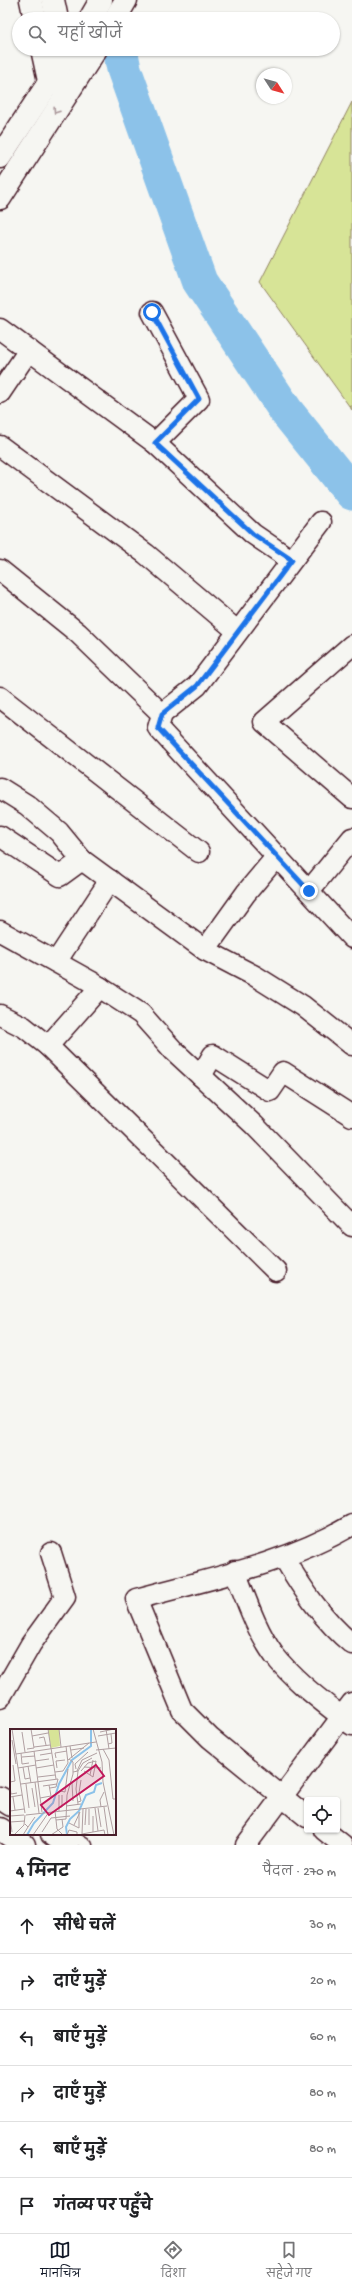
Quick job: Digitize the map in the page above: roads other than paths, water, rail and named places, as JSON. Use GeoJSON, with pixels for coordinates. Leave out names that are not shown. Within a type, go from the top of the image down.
{"type":"FeatureCollection","features":[{"type":"Feature","properties":{"kind":"street"},"geometry":{"type":"LineString","coordinates":[[30,0],[33,12]]}},
{"type":"Feature","properties":{"kind":"street"},"geometry":{"type":"LineString","coordinates":[[53,0],[56,12]]}},
{"type":"Feature","properties":{"kind":"street"},"geometry":{"type":"LineString","coordinates":[[94,12],[101,0]]}},
{"type":"Feature","properties":{"kind":"street"},"geometry":{"type":"LineString","coordinates":[[119,12],[126,0]]}},
{"type":"Feature","properties":{"kind":"street"},"geometry":{"type":"LineString","coordinates":[[43,56],[49,82]]}},
{"type":"Feature","properties":{"kind":"street"},"geometry":{"type":"LineString","coordinates":[[0,157],[65,56]]}},
{"type":"Feature","properties":{"kind":"street"},"geometry":{"type":"LineString","coordinates":[[68,56],[71,88]]}},
{"type":"Feature","properties":{"kind":"street"},"geometry":{"type":"LineString","coordinates":[[0,198],[91,56]]}},
{"type":"Feature","properties":{"kind":"street"},"geometry":{"type":"LineString","coordinates":[[49,82],[71,88]]}},
{"type":"Feature","properties":{"kind":"street"},"geometry":{"type":"LineString","coordinates":[[152,312],[199,399],[155,443]]}},
{"type":"Feature","properties":{"kind":"street"},"geometry":{"type":"LineString","coordinates":[[0,329],[155,443],[253,534],[292,560]]}},
{"type":"Feature","properties":{"kind":"street"},"geometry":{"type":"LineString","coordinates":[[0,393],[29,350]]}},
{"type":"Feature","properties":{"kind":"street"},"geometry":{"type":"LineString","coordinates":[[0,446],[146,554],[237,631]]}},
{"type":"Feature","properties":{"kind":"street"},"geometry":{"type":"LineString","coordinates":[[321,522],[237,631],[197,686],[162,714],[158,728],[352,938]]}},
{"type":"Feature","properties":{"kind":"street"},"geometry":{"type":"LineString","coordinates":[[1,573],[78,633],[162,714]]}},
{"type":"Feature","properties":{"kind":"street"},"geometry":{"type":"LineString","coordinates":[[352,645],[264,722],[352,798]]}},
{"type":"Feature","properties":{"kind":"street"},"geometry":{"type":"LineString","coordinates":[[0,697],[199,852]]}},
{"type":"Feature","properties":{"kind":"street"},"geometry":{"type":"LineString","coordinates":[[0,788],[27,805],[59,832],[82,860],[205,950],[255,976],[303,1006],[352,1045]]}},
{"type":"Feature","properties":{"kind":"street"},"geometry":{"type":"LineString","coordinates":[[0,836],[60,876],[82,860]]}},
{"type":"Feature","properties":{"kind":"street"},"geometry":{"type":"LineString","coordinates":[[309,891],[352,838]]}},
{"type":"Feature","properties":{"kind":"street"},"geometry":{"type":"LineString","coordinates":[[205,950],[246,893],[277,856]]}},
{"type":"Feature","properties":{"kind":"street"},"geometry":{"type":"LineString","coordinates":[[56,962],[110,880]]}},
{"type":"Feature","properties":{"kind":"street"},"geometry":{"type":"LineString","coordinates":[[0,931],[100,987],[141,1014],[174,1051],[254,1125],[352,1226]]}},
{"type":"Feature","properties":{"kind":"street"},"geometry":{"type":"LineString","coordinates":[[48,1046],[100,987]]}},
{"type":"Feature","properties":{"kind":"street"},"geometry":{"type":"LineString","coordinates":[[0,1015],[24,1028],[48,1046],[276,1271]]}},
{"type":"Feature","properties":{"kind":"street"},"geometry":{"type":"LineString","coordinates":[[201,1076],[213,1055],[270,1091],[283,1072],[352,1116]]}},
{"type":"Feature","properties":{"kind":"street"},"geometry":{"type":"LineString","coordinates":[[304,1815],[210,1738],[182,1710],[136,1599],[284,1558],[322,1542],[352,1525]]}},
{"type":"Feature","properties":{"kind":"street"},"geometry":{"type":"LineString","coordinates":[[0,1698],[31,1644],[66,1598],[50,1553]]}},
{"type":"Feature","properties":{"kind":"street"},"geometry":{"type":"LineString","coordinates":[[284,1558],[303,1590],[324,1618],[333,1629],[352,1644]]}},
{"type":"Feature","properties":{"kind":"street"},"geometry":{"type":"LineString","coordinates":[[235,1571],[256,1623],[274,1655],[301,1682],[349,1715],[246,1845]]}},
{"type":"Feature","properties":{"kind":"street"},"geometry":{"type":"LineString","coordinates":[[0,1798],[10,1804]]}},
{"type":"Feature","properties":{"kind":"street"},"geometry":{"type":"LineString","coordinates":[[0,1829],[24,1845]]}},
{"type":"Feature","properties":{"kind":"street"},"geometry":{"type":"LineString","coordinates":[[328,1833],[343,1845]]}},
{"type":"Feature","properties":{"kind":"street"},"geometry":{"type":"LineString","coordinates":[[53,1835],[68,1845]]}},
{"type":"Feature","properties":{"kind":"lane"},"geometry":{"type":"LineString","coordinates":[[0,1788],[10,1795]]}},
{"type":"Feature","properties":{"kind":"lane"},"geometry":{"type":"LineString","coordinates":[[72,1835],[87,1845]]}},
{"type":"Feature","properties":{"kind":"waterway"},"geometry":{"type":"LineString","coordinates":[[121,56],[124,69],[200,282],[286,411],[352,493]]}}]}
